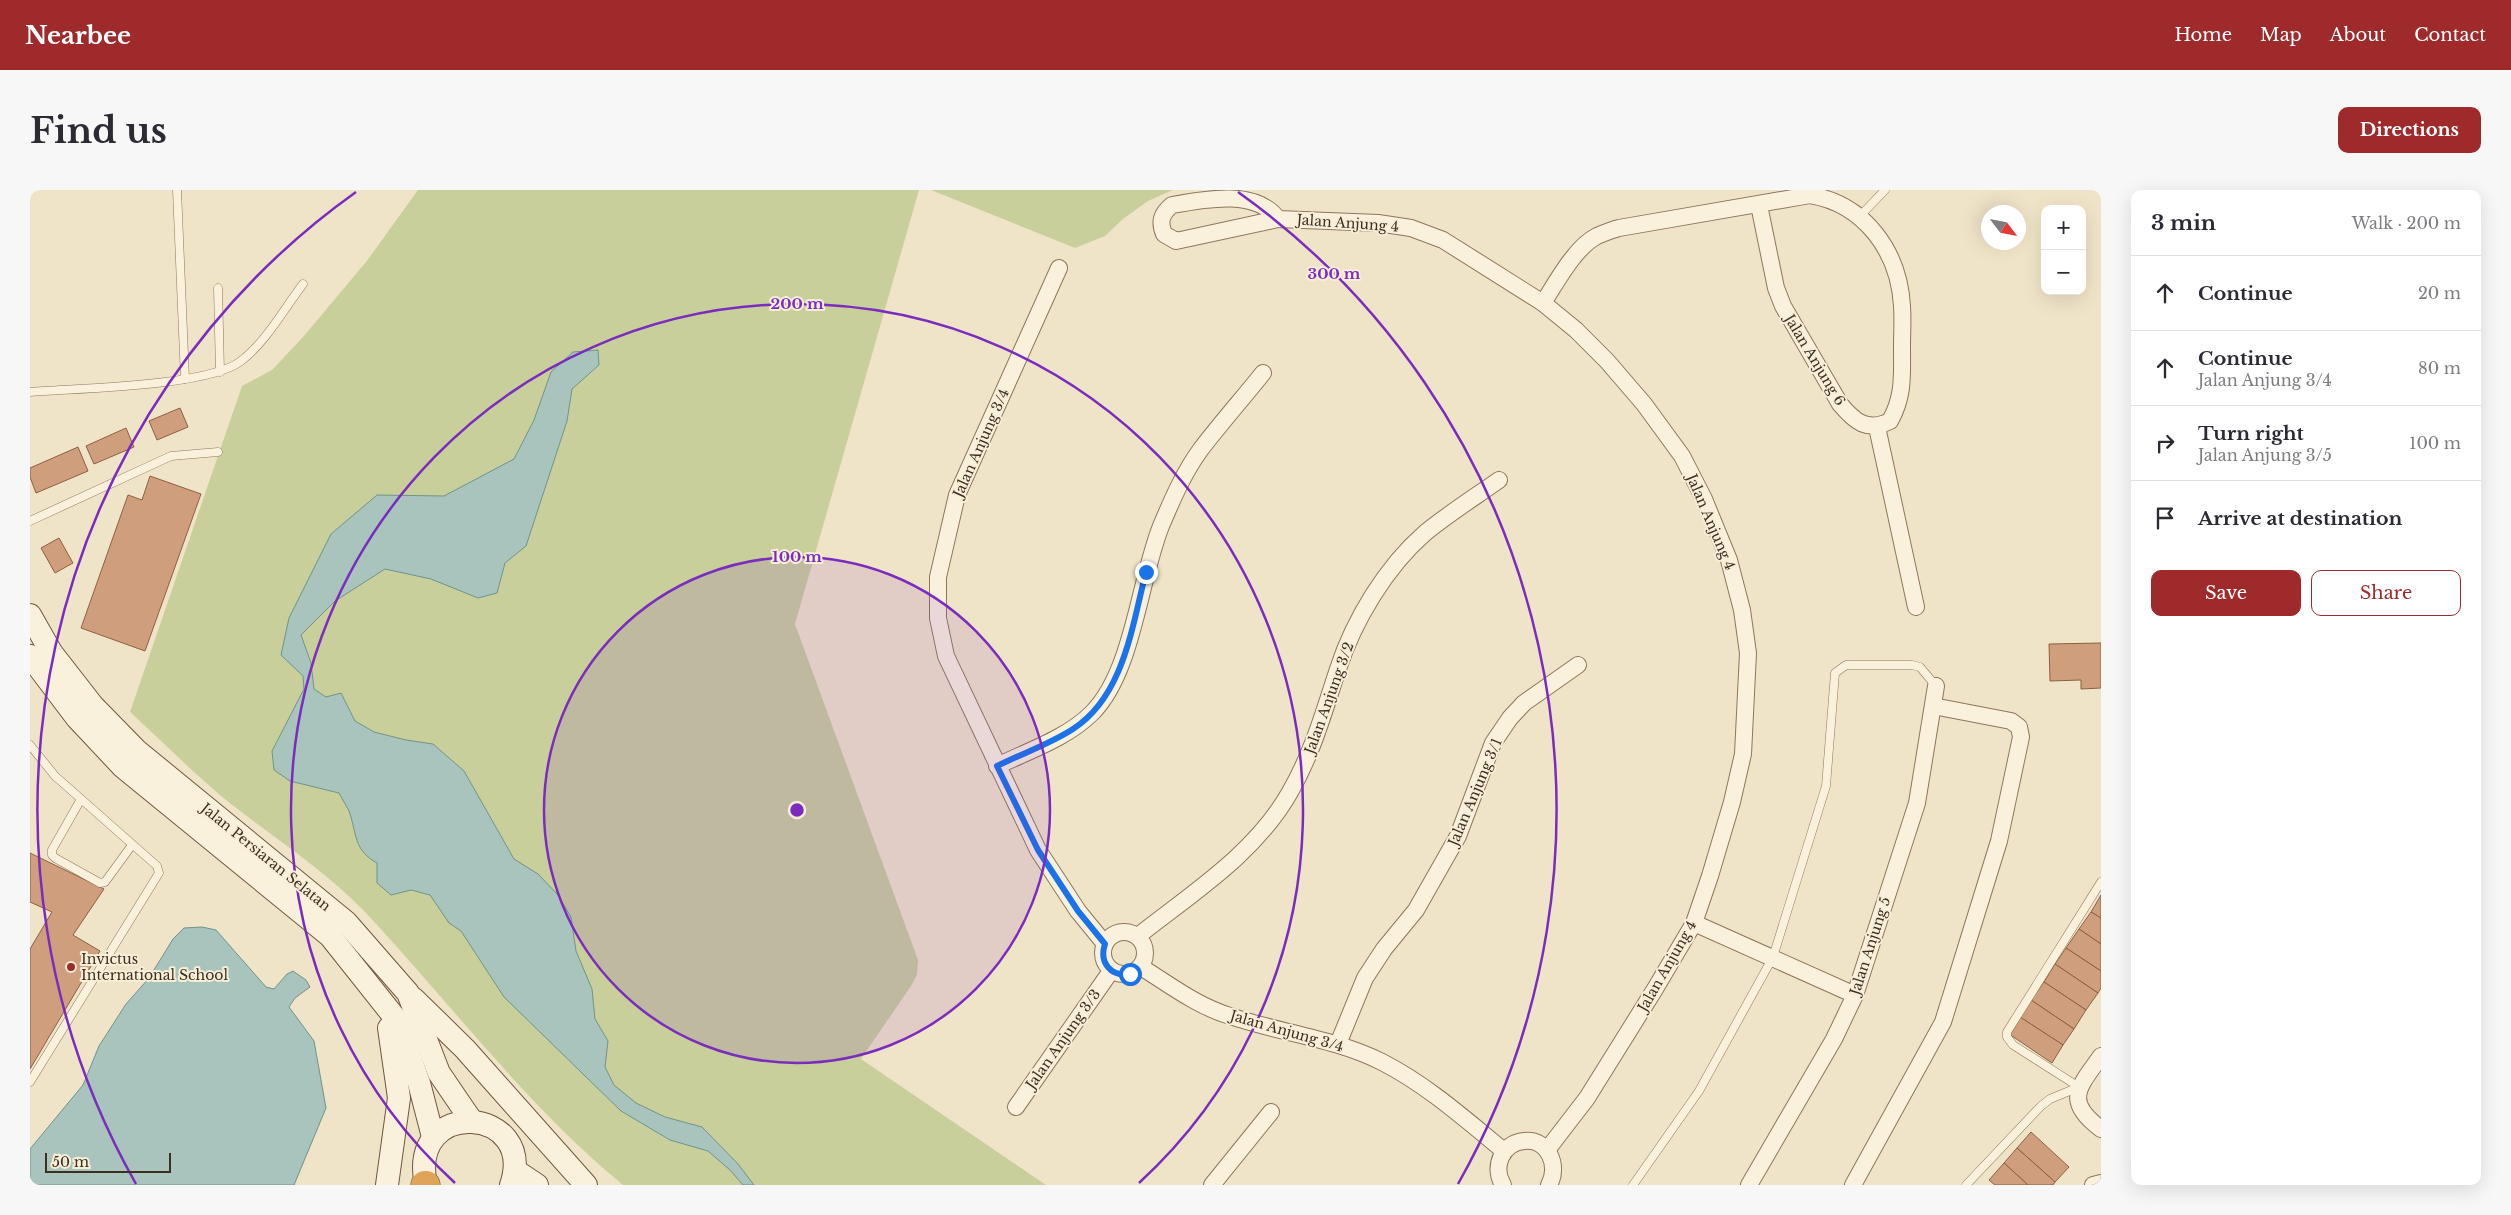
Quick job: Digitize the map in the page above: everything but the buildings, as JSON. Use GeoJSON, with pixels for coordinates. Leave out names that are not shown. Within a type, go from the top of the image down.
{"type":"FeatureCollection","features":[{"type":"Feature","properties":{"kind":"street","name":"Jalan Anjung 4"},"geometry":{"type":"LineString","coordinates":[[1278,219],[1273,208],[1264,199],[1253,193],[1241,192],[1172,205],[1165,211],[1161,220],[1164,234],[1176,241],[1278,219],[1378,223],[1411,228],[1443,240],[1543,303],[1576,330],[1607,361],[1644,404],[1682,456],[1704,499],[1729,560],[1736,585],[1748,653],[1743,754],[1732,802],[1694,923],[1611,1062],[1587,1098],[1547,1150]]}},
{"type":"Feature","properties":{"kind":"street"},"geometry":{"type":"LineString","coordinates":[[1543,303],[1564,271],[1595,237],[1619,228],[1810,195],[1829,198],[1860,216],[1877,233],[1890,254],[1902,304],[1902,393],[1890,421],[1877,427],[1916,607]]}},
{"type":"Feature","properties":{"kind":"street","name":"Jalan Anjung 6"},"geometry":{"type":"LineString","coordinates":[[1759,204],[1776,288],[1783,306],[1840,404],[1850,416],[1865,425],[1877,427]]}},
{"type":"Feature","properties":{"kind":"street","name":"Jalan Anjung 3/4"},"geometry":{"type":"LineString","coordinates":[[1059,268],[957,494],[938,577],[938,618],[946,656],[1038,850],[1078,911],[1105,944]]}},
{"type":"Feature","properties":{"kind":"street"},"geometry":{"type":"LineString","coordinates":[[997,766],[1073,729],[1093,712],[1110,687],[1122,661],[1161,528],[1177,492],[1200,450],[1264,373]]}},
{"type":"Feature","properties":{"kind":"street","name":"Jalan Anjung 3/2"},"geometry":{"type":"LineString","coordinates":[[1138,936],[1239,856],[1266,827],[1290,792],[1313,746],[1348,643],[1374,596],[1399,560],[1426,533],[1499,480]]}},
{"type":"Feature","properties":{"kind":"street","name":"Jalan Persiaran Selatan"},"geometry":{"type":"LineString","coordinates":[[30,615],[51,652],[87,698],[136,750],[346,922],[408,993],[439,1073],[471,1120]]}},
{"type":"Feature","properties":{"kind":"street","name":"Jalan Persiaran Selatan"},"geometry":{"type":"LineString","coordinates":[[30,656],[77,718],[123,767],[330,936],[396,1019],[419,1083],[433,1138]]}},
{"type":"Feature","properties":{"kind":"street","name":"Jalan Anjung 3/1"},"geometry":{"type":"LineString","coordinates":[[1338,1044],[1365,978],[1384,949],[1416,910],[1458,836],[1493,743],[1510,718],[1524,703],[1578,665]]}},
{"type":"Feature","properties":{"kind":"street","name":"Jalan Anjung 5"},"geometry":{"type":"LineString","coordinates":[[1748,1185],[1834,1039],[1854,995],[1917,803],[1936,686]]}},
{"type":"Feature","properties":{"kind":"street"},"geometry":{"type":"LineString","coordinates":[[1853,1185],[1943,1022],[1999,841],[2021,736],[2019,727],[2011,722],[1933,706]]}},
{"type":"Feature","properties":{"kind":"street"},"geometry":{"type":"LineString","coordinates":[[1694,923],[1854,995]]}},
{"type":"Feature","properties":{"kind":"street"},"geometry":{"type":"LineString","coordinates":[[1116,933],[1131,933],[1138,936],[1146,951],[1141,967],[1130,974],[1123,975],[1111,971],[1103,958],[1105,944],[1116,933]]}},
{"type":"Feature","properties":{"kind":"street","name":"Jalan Anjung 3/4"},"geometry":{"type":"LineString","coordinates":[[1141,967],[1198,1003],[1229,1016],[1338,1044],[1382,1062],[1436,1095],[1504,1151]]}},
{"type":"Feature","properties":{"kind":"street","name":"Jalan Anjung 3/3"},"geometry":{"type":"LineString","coordinates":[[1016,1107],[1111,971]]}},
{"type":"Feature","properties":{"kind":"street"},"geometry":{"type":"LineString","coordinates":[[408,993],[465,1049],[586,1185]]}},
{"type":"Feature","properties":{"kind":"street"},"geometry":{"type":"LineString","coordinates":[[386,1006],[399,1098],[387,1185]]}},
{"type":"Feature","properties":{"kind":"street"},"geometry":{"type":"LineString","coordinates":[[2101,1056],[2079,1087],[2080,1109],[2087,1118],[2101,1129]]}},
{"type":"Feature","properties":{"kind":"street"},"geometry":{"type":"LineString","coordinates":[[1212,1185],[1271,1112]]}},
{"type":"Feature","properties":{"kind":"street"},"geometry":{"type":"LineString","coordinates":[[426,1185],[422,1169],[425,1152],[433,1138],[451,1124],[471,1120],[491,1125],[505,1137],[514,1152],[514,1178],[537,1185]]}},
{"type":"Feature","properties":{"kind":"street"},"geometry":{"type":"LineString","coordinates":[[1503,1185],[1498,1170],[1504,1151],[1514,1144],[1525,1140],[1537,1143],[1547,1150],[1553,1160],[1554,1172],[1549,1185]]}},
{"type":"Feature","properties":{"kind":"street"},"geometry":{"type":"LineString","coordinates":[[2093,1185],[2101,1182]]}},
{"type":"Feature","properties":{"kind":"lane"},"geometry":{"type":"LineString","coordinates":[[177,190],[185,379]]}},
{"type":"Feature","properties":{"kind":"lane"},"geometry":{"type":"LineString","coordinates":[[1860,216],[1885,190]]}},
{"type":"Feature","properties":{"kind":"lane"},"geometry":{"type":"LineString","coordinates":[[30,392],[185,379],[220,372],[240,362],[254,349],[303,284]]}},
{"type":"Feature","properties":{"kind":"lane"},"geometry":{"type":"LineString","coordinates":[[218,288],[220,372]]}},
{"type":"Feature","properties":{"kind":"lane"},"geometry":{"type":"LineString","coordinates":[[30,521],[171,456],[218,452]]}},
{"type":"Feature","properties":{"kind":"lane"},"geometry":{"type":"LineString","coordinates":[[1633,1185],[1699,1091],[1773,957],[1826,786],[1835,673],[1846,665],[1920,666],[1936,686]]}},
{"type":"Feature","properties":{"kind":"lane"},"geometry":{"type":"LineString","coordinates":[[30,745],[55,776],[157,866],[160,873],[30,1082]]}},
{"type":"Feature","properties":{"kind":"lane"},"geometry":{"type":"LineString","coordinates":[[81,799],[52,850],[52,855],[55,858],[100,883],[105,882],[132,845]]}},
{"type":"Feature","properties":{"kind":"lane"},"geometry":{"type":"LineString","coordinates":[[2079,1087],[2013,1045],[2007,1036],[2007,1032],[2101,882]]}},
{"type":"Feature","properties":{"kind":"lane"},"geometry":{"type":"LineString","coordinates":[[1966,1185],[2040,1106],[2050,1099],[2079,1087]]}},
{"type":"Feature","properties":{"kind":"green space"},"geometry":{"type":"Polygon","coordinates":[[[418,190],[919,190],[795,624],[918,960],[917,975],[911,986],[861,1059],[1046,1185],[623,1185],[554,1122],[521,1088],[351,898],[318,869],[231,804],[130,712],[242,386],[272,370],[303,337],[366,262],[418,190]]]}},
{"type":"Feature","properties":{"kind":"green space"},"geometry":{"type":"Polygon","coordinates":[[[931,190],[1173,190],[1148,201],[1123,219],[1105,236],[1075,248],[931,190]]]}},
{"type":"Feature","properties":{"kind":"water"},"geometry":{"type":"Polygon","coordinates":[[[598,350],[599,365],[572,389],[567,421],[526,546],[505,563],[497,593],[478,598],[431,579],[385,569],[335,601],[301,635],[311,663],[314,689],[326,697],[341,693],[355,721],[374,732],[433,744],[464,771],[514,859],[538,874],[558,895],[571,917],[576,951],[592,989],[595,1019],[608,1041],[605,1067],[614,1085],[636,1103],[665,1117],[702,1127],[738,1164],[754,1185],[743,1185],[730,1170],[708,1151],[670,1140],[621,1111],[504,997],[461,931],[449,923],[430,895],[411,890],[391,895],[377,883],[377,863],[369,858],[360,847],[349,811],[339,793],[290,781],[274,770],[272,751],[304,689],[303,676],[281,655],[289,618],[331,534],[377,495],[444,496],[514,459],[534,420],[551,372],[573,352],[598,350]]]}},
{"type":"Feature","properties":{"kind":"water"},"geometry":{"type":"Polygon","coordinates":[[[202,927],[216,930],[266,987],[274,989],[287,974],[293,971],[306,980],[310,987],[295,998],[289,1007],[314,1041],[326,1108],[294,1185],[30,1185],[30,1149],[83,1085],[99,1046],[126,1004],[149,978],[173,939],[184,928],[202,927]]]}},
{"type":"Feature","properties":{"kind":"place","name":"Invictus International School"},"geometry":{"type":"Point","coordinates":[71,967]}},
{"type":"Feature","properties":{"kind":"route"},"geometry":{"type":"LineString","coordinates":[[1130,974],[1117,974],[1106,965],[1102,951],[1105,944],[1078,911],[1038,850],[997,766],[1073,729],[1093,712],[1110,687],[1122,661],[1146,572]]}}]}
